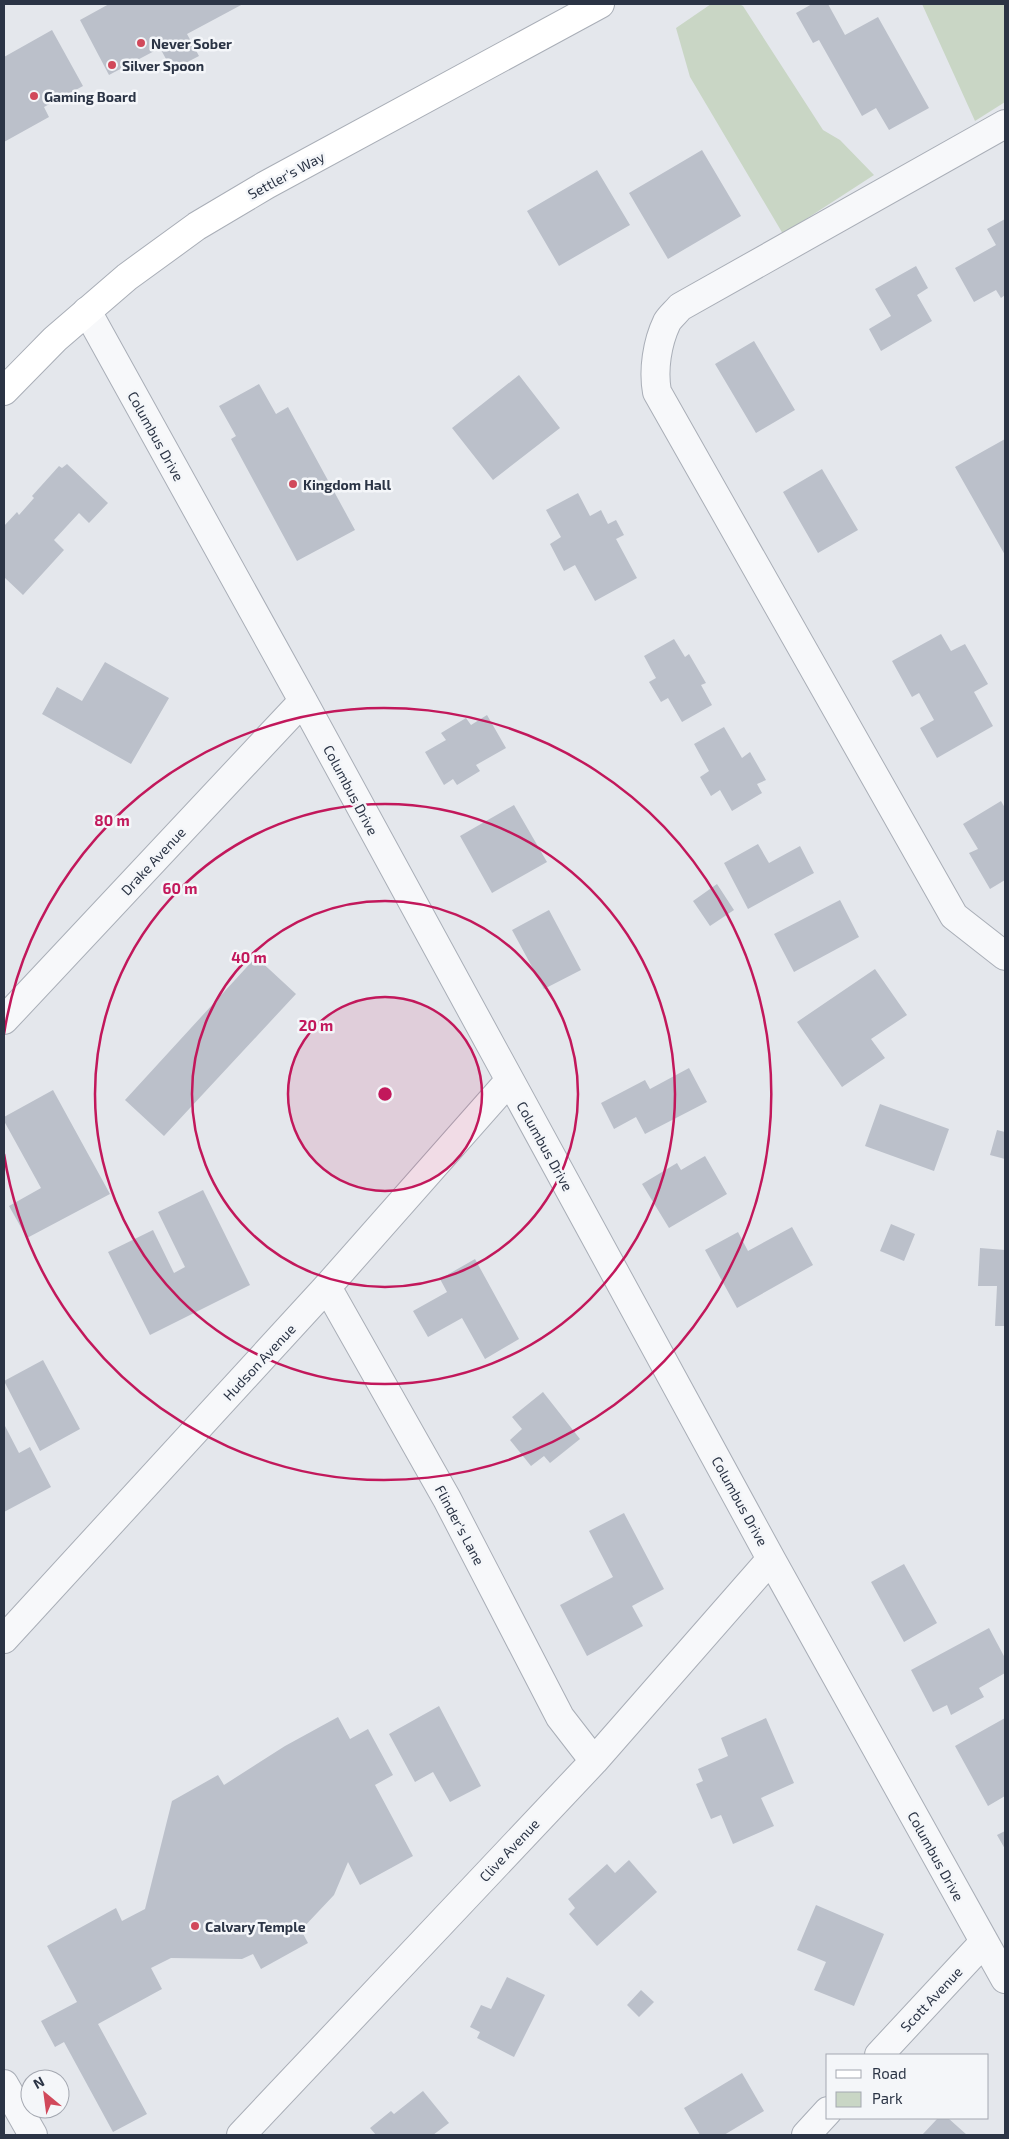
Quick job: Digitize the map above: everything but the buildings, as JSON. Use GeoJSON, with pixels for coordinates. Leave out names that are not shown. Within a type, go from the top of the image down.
{"type":"FeatureCollection","features":[{"type":"Feature","properties":{"kind":"main road","name":"Settler's Way"},"geometry":{"type":"LineString","coordinates":[[4,391],[55,339],[87,311],[127,277],[197,226],[266,185],[600,4]]}},
{"type":"Feature","properties":{"kind":"street"},"geometry":{"type":"LineString","coordinates":[[1005,124],[680,307],[667,322],[654,376],[657,392],[954,916],[1005,956]]}},
{"type":"Feature","properties":{"kind":"street","name":"Columbus Drive"},"geometry":{"type":"LineString","coordinates":[[87,311],[303,701],[771,1559],[1005,1979]]}},
{"type":"Feature","properties":{"kind":"street","name":"Drake Avenue"},"geometry":{"type":"LineString","coordinates":[[4,1020],[303,701]]}},
{"type":"Feature","properties":{"kind":"street","name":"Hudson Avenue"},"geometry":{"type":"LineString","coordinates":[[4,1639],[327,1287],[509,1081]]}},
{"type":"Feature","properties":{"kind":"street","name":"Flinder's Lane"},"geometry":{"type":"LineString","coordinates":[[327,1287],[447,1500],[560,1717],[594,1761]]}},
{"type":"Feature","properties":{"kind":"street","name":"Clive Avenue"},"geometry":{"type":"LineString","coordinates":[[241,2135],[594,1761],[771,1559]]}},
{"type":"Feature","properties":{"kind":"street","name":"Scott Avenue"},"geometry":{"type":"LineString","coordinates":[[880,2054],[984,1942]]}},
{"type":"Feature","properties":{"kind":"street"},"geometry":{"type":"LineString","coordinates":[[4,2084],[33,2135]]}},
{"type":"Feature","properties":{"kind":"street"},"geometry":{"type":"LineString","coordinates":[[806,2135],[826,2114]]}},
{"type":"Feature","properties":{"kind":"green space"},"geometry":{"type":"Polygon","coordinates":[[[711,4],[739,4],[743,6],[823,130],[840,140],[874,175],[783,234],[690,77],[676,28],[711,4]]]}},
{"type":"Feature","properties":{"kind":"green space"},"geometry":{"type":"Polygon","coordinates":[[[922,4],[1005,4],[1005,102],[975,121],[922,4]]]}},
{"type":"Feature","properties":{"kind":"place","name":"Never Sober"},"geometry":{"type":"Point","coordinates":[141,43]}},
{"type":"Feature","properties":{"kind":"place","name":"Silver Spoon"},"geometry":{"type":"Point","coordinates":[112,65]}},
{"type":"Feature","properties":{"kind":"place","name":"Gaming Board"},"geometry":{"type":"Point","coordinates":[34,96]}},
{"type":"Feature","properties":{"kind":"place","name":"Kingdom Hall"},"geometry":{"type":"Point","coordinates":[293,484]}},
{"type":"Feature","properties":{"kind":"place","name":"Calvary Temple"},"geometry":{"type":"Point","coordinates":[195,1926]}}]}
